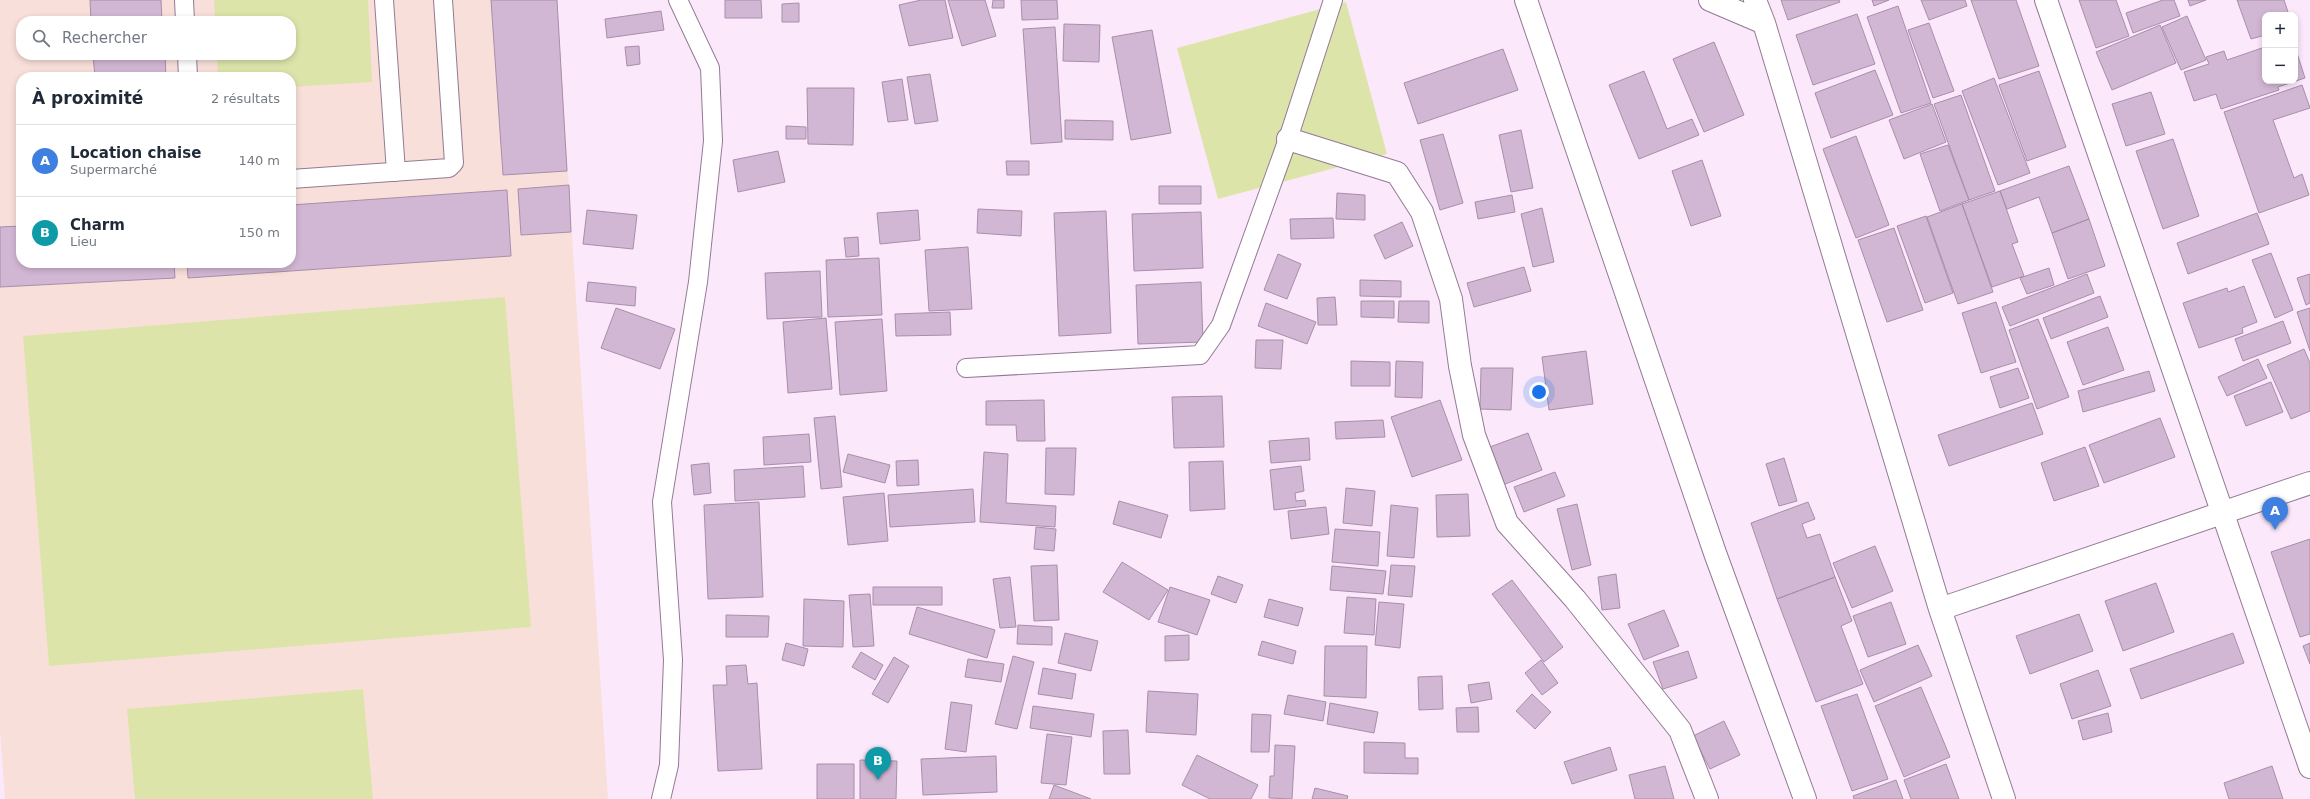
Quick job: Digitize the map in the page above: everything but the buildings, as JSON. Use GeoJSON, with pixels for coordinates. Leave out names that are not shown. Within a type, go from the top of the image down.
{"type":"FeatureCollection","features":[{"type":"Feature","properties":{"kind":"street"},"geometry":{"type":"LineString","coordinates":[[1526,0],[1715,553],[1804,799]]}},
{"type":"Feature","properties":{"kind":"street"},"geometry":{"type":"LineString","coordinates":[[1710,0],[1764,23]]}},
{"type":"Feature","properties":{"kind":"street"},"geometry":{"type":"LineString","coordinates":[[1754,0],[1764,23],[1940,609],[2004,799]]}},
{"type":"Feature","properties":{"kind":"street"},"geometry":{"type":"LineString","coordinates":[[2046,0],[2310,767]]}},
{"type":"Feature","properties":{"kind":"street"},"geometry":{"type":"LineString","coordinates":[[1288,139],[1397,173],[1422,212],[1451,298],[1460,366],[1474,435],[1507,523],[1575,599],[1680,730],[1706,799]]}},
{"type":"Feature","properties":{"kind":"street"},"geometry":{"type":"LineString","coordinates":[[1940,609],[2310,483]]}},
{"type":"Feature","properties":{"kind":"lane"},"geometry":{"type":"LineString","coordinates":[[184,0],[185,16]]}},
{"type":"Feature","properties":{"kind":"lane"},"geometry":{"type":"LineString","coordinates":[[384,0],[396,172]]}},
{"type":"Feature","properties":{"kind":"lane"},"geometry":{"type":"LineString","coordinates":[[296,179],[449,168],[454,163],[443,0]]}},
{"type":"Feature","properties":{"kind":"lane"},"geometry":{"type":"LineString","coordinates":[[661,799],[669,765],[673,660],[662,502],[698,282],[714,141],[710,68],[678,0]]}},
{"type":"Feature","properties":{"kind":"lane"},"geometry":{"type":"LineString","coordinates":[[966,368],[1200,355],[1220,325],[1288,139],[1333,0]]}},
{"type":"Feature","properties":{"kind":"lane"},"geometry":{"type":"LineString","coordinates":[[187,60],[188,72]]}},
{"type":"Feature","properties":{"kind":"shaded area"},"geometry":{"type":"Polygon","coordinates":[[[0,0],[557,0],[608,799],[5,799],[0,731],[0,0]]]}},
{"type":"Feature","properties":{"kind":"green space"},"geometry":{"type":"Polygon","coordinates":[[[214,0],[368,0],[372,82],[296,87],[296,72],[218,72],[217,60],[296,60],[296,16],[215,16],[214,0]]]}},
{"type":"Feature","properties":{"kind":"green space"},"geometry":{"type":"Polygon","coordinates":[[[1346,2],[1387,154],[1218,199],[1177,48],[1346,2]]]}},
{"type":"Feature","properties":{"kind":"green space"},"geometry":{"type":"Polygon","coordinates":[[[505,297],[531,627],[49,666],[23,336],[505,297]]]}},
{"type":"Feature","properties":{"kind":"green space"},"geometry":{"type":"Polygon","coordinates":[[[363,689],[373,799],[135,799],[127,709],[363,689]]]}},
{"type":"Feature","properties":{"kind":"place","name":"Location chaise"},"geometry":{"type":"Point","coordinates":[2275,530]}},
{"type":"Feature","properties":{"kind":"place","name":"Charm"},"geometry":{"type":"Point","coordinates":[878,780]}}]}
